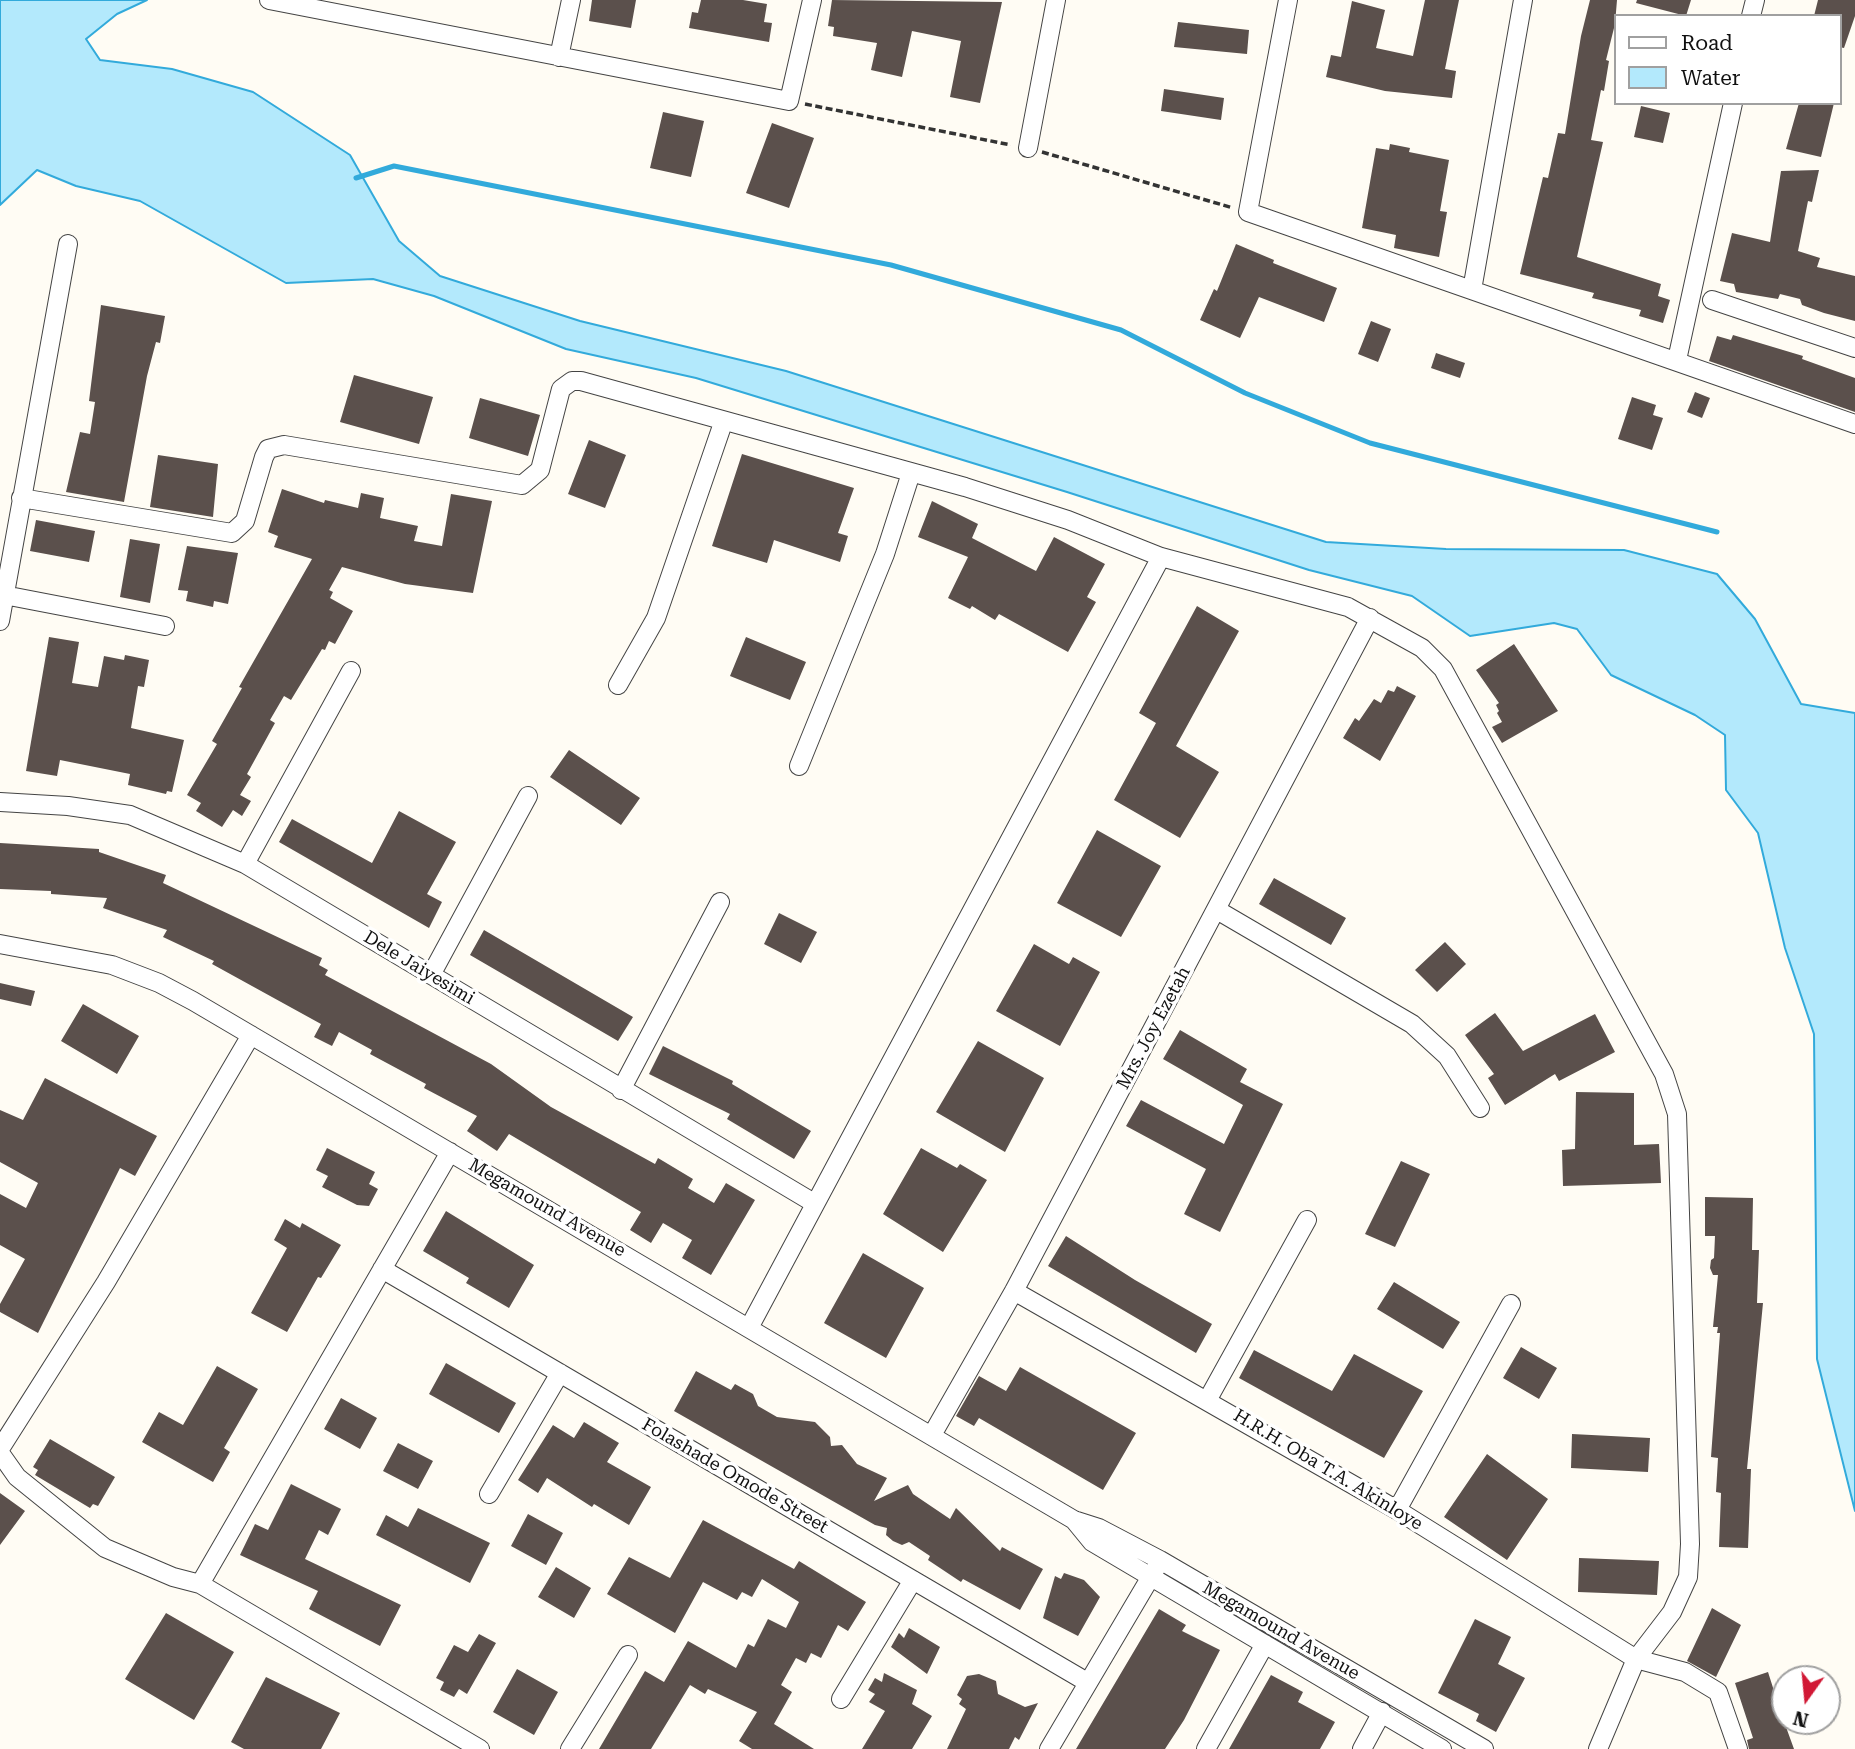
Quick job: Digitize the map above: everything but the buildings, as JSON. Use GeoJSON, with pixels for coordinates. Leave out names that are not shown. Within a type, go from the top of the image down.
{"type":"FeatureCollection","features":[{"type":"Feature","properties":{"kind":"street"},"geometry":{"type":"LineString","coordinates":[[269,0],[331,6],[559,57],[789,101],[812,0]]}},
{"type":"Feature","properties":{"kind":"street"},"geometry":{"type":"LineString","coordinates":[[559,57],[572,0]]}},
{"type":"Feature","properties":{"kind":"street"},"geometry":{"type":"LineString","coordinates":[[1028,148],[1056,0]]}},
{"type":"Feature","properties":{"kind":"street"},"geometry":{"type":"LineString","coordinates":[[1288,0],[1248,212],[1855,424]]}},
{"type":"Feature","properties":{"kind":"street"},"geometry":{"type":"LineString","coordinates":[[1472,290],[1523,0]]}},
{"type":"Feature","properties":{"kind":"street"},"geometry":{"type":"LineString","coordinates":[[1678,360],[1733,105]]}},
{"type":"Feature","properties":{"kind":"street"},"geometry":{"type":"LineString","coordinates":[[0,621],[68,244]]}},
{"type":"Feature","properties":{"kind":"street"},"geometry":{"type":"LineString","coordinates":[[1712,300],[1855,348]]}},
{"type":"Feature","properties":{"kind":"street"},"geometry":{"type":"LineString","coordinates":[[21,498],[232,533],[245,521],[268,449],[284,445],[522,485],[540,470],[561,389],[572,381],[911,473],[1068,520],[1161,557],[1348,607],[1422,648],[1443,669],[1664,1074],[1677,1114],[1690,1544],[1688,1577],[1672,1612],[1636,1659],[1598,1749]]}},
{"type":"Feature","properties":{"kind":"street"},"geometry":{"type":"LineString","coordinates":[[618,685],[656,618],[723,422]]}},
{"type":"Feature","properties":{"kind":"street"},"geometry":{"type":"LineString","coordinates":[[799,766],[885,554],[911,473]]}},
{"type":"Feature","properties":{"kind":"street"},"geometry":{"type":"LineString","coordinates":[[750,1326],[814,1203],[1001,861],[1161,557]]}},
{"type":"Feature","properties":{"kind":"street"},"geometry":{"type":"LineString","coordinates":[[4,595],[165,626]]}},
{"type":"Feature","properties":{"kind":"street","name":"Mrs. Joy Ezetah"},"geometry":{"type":"LineString","coordinates":[[932,1435],[1014,1291],[1370,618]]}},
{"type":"Feature","properties":{"kind":"street"},"geometry":{"type":"LineString","coordinates":[[245,864],[351,671]]}},
{"type":"Feature","properties":{"kind":"street"},"geometry":{"type":"LineString","coordinates":[[431,975],[528,796]]}},
{"type":"Feature","properties":{"kind":"street","name":"Dele Jaiyesimi"},"geometry":{"type":"LineString","coordinates":[[0,802],[68,806],[130,815],[245,864],[814,1203]]}},
{"type":"Feature","properties":{"kind":"street"},"geometry":{"type":"LineString","coordinates":[[621,1090],[720,902]]}},
{"type":"Feature","properties":{"kind":"street"},"geometry":{"type":"LineString","coordinates":[[1217,909],[1412,1024],[1447,1056],[1480,1108]]}},
{"type":"Feature","properties":{"kind":"street","name":"Megamound Avenue"},"geometry":{"type":"LineString","coordinates":[[0,944],[113,965],[159,983],[750,1326],[1074,1520],[1099,1528],[1160,1560],[1484,1749]]}},
{"type":"Feature","properties":{"kind":"street"},"geometry":{"type":"LineString","coordinates":[[251,1035],[106,1282],[0,1451],[17,1477],[105,1548],[173,1577],[200,1584],[480,1749]]}},
{"type":"Feature","properties":{"kind":"street"},"geometry":{"type":"LineString","coordinates":[[200,1584],[450,1152]]}},
{"type":"Feature","properties":{"kind":"street"},"geometry":{"type":"LineString","coordinates":[[1208,1399],[1307,1220]]}},
{"type":"Feature","properties":{"kind":"street","name":"Folashade Omode Street"},"geometry":{"type":"LineString","coordinates":[[382,1269],[1087,1682]]}},
{"type":"Feature","properties":{"kind":"street","name":"H.R.H. Oba T.A. Akinloye"},"geometry":{"type":"LineString","coordinates":[[1014,1291],[1208,1399],[1397,1510],[1636,1659],[1685,1672],[1718,1692],[1738,1749]]}},
{"type":"Feature","properties":{"kind":"street"},"geometry":{"type":"LineString","coordinates":[[1397,1510],[1511,1304]]}},
{"type":"Feature","properties":{"kind":"street"},"geometry":{"type":"LineString","coordinates":[[489,1494],[560,1373]]}},
{"type":"Feature","properties":{"kind":"street","name":"Megamound Avenue"},"geometry":{"type":"LineString","coordinates":[[1074,1520],[1093,1542],[1150,1578],[1442,1749]]}},
{"type":"Feature","properties":{"kind":"street"},"geometry":{"type":"LineString","coordinates":[[1049,1749],[1160,1560]]}},
{"type":"Feature","properties":{"kind":"street"},"geometry":{"type":"LineString","coordinates":[[841,1699],[912,1580]]}},
{"type":"Feature","properties":{"kind":"street"},"geometry":{"type":"LineString","coordinates":[[1206,1749],[1265,1644]]}},
{"type":"Feature","properties":{"kind":"street"},"geometry":{"type":"LineString","coordinates":[[570,1749],[628,1655]]}},
{"type":"Feature","properties":{"kind":"street"},"geometry":{"type":"LineString","coordinates":[[1362,1749],[1382,1713]]}},
{"type":"Feature","properties":{"kind":"water"},"geometry":{"type":"Polygon","coordinates":[[[0,0],[147,0],[117,14],[86,39],[100,60],[172,69],[253,92],[350,155],[399,241],[440,276],[580,321],[786,371],[1326,542],[1446,549],[1624,550],[1717,574],[1755,619],[1801,704],[1855,713],[1855,1511],[1817,1359],[1814,1034],[1785,948],[1758,833],[1726,790],[1725,735],[1695,715],[1611,675],[1577,629],[1554,623],[1470,636],[1412,596],[1309,570],[1067,492],[696,378],[566,349],[434,296],[373,279],[286,283],[140,201],[76,186],[37,170],[0,205],[0,0]]]}},
{"type":"Feature","properties":{"kind":"waterway"},"geometry":{"type":"LineString","coordinates":[[356,178],[394,166],[891,265],[1121,330],[1245,393],[1370,443],[1717,532]]}}]}
